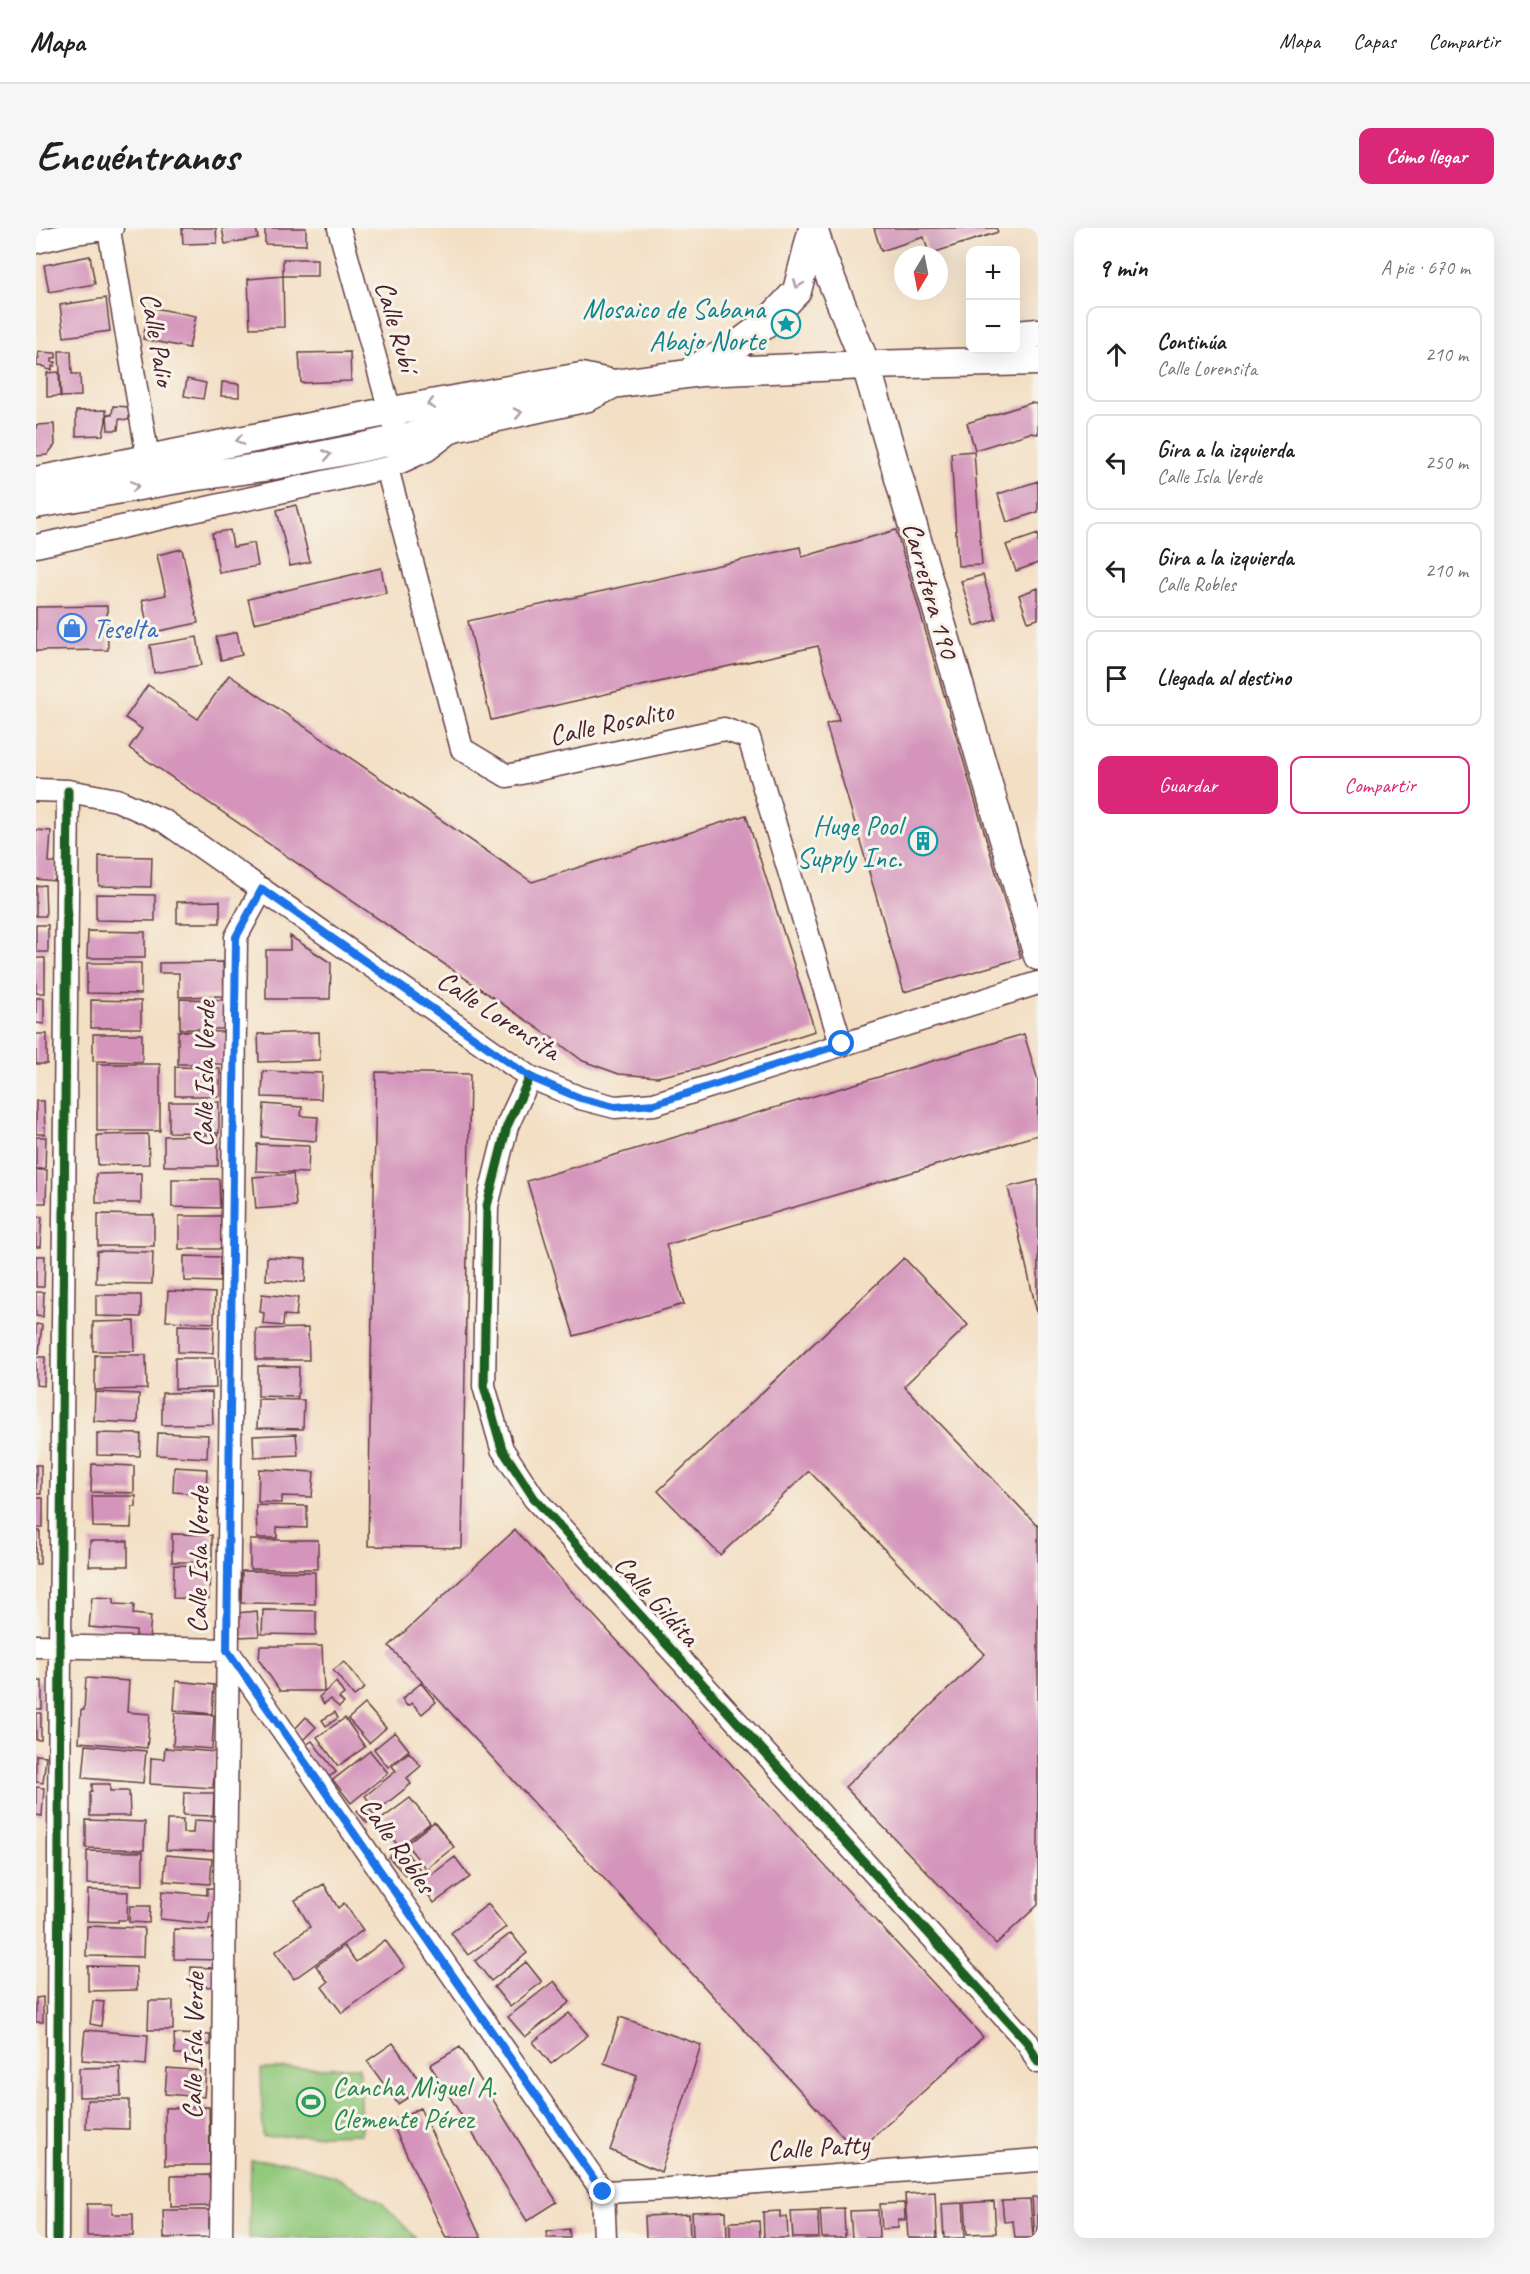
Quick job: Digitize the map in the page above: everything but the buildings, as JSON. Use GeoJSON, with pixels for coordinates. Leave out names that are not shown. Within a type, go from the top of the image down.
{"type":"FeatureCollection","features":[{"type":"Feature","properties":{"kind":"street","name":"Calle Rubí"},"geometry":{"type":"LineString","coordinates":[[339,228],[398,440]]}},
{"type":"Feature","properties":{"kind":"street"},"geometry":{"type":"LineString","coordinates":[[681,375],[731,350],[767,323],[797,291],[813,228]]}},
{"type":"Feature","properties":{"kind":"street","name":"Carretera 190"},"geometry":{"type":"LineString","coordinates":[[813,228],[823,259],[866,365],[1038,956]]}},
{"type":"Feature","properties":{"kind":"street"},"geometry":{"type":"LineString","coordinates":[[36,242],[74,233],[111,229]]}},
{"type":"Feature","properties":{"kind":"street","name":"Calle Palio"},"geometry":{"type":"LineString","coordinates":[[111,229],[148,458]]}},
{"type":"Feature","properties":{"kind":"street"},"geometry":{"type":"LineString","coordinates":[[1020,335],[1038,333]]}},
{"type":"Feature","properties":{"kind":"street"},"geometry":{"type":"LineString","coordinates":[[866,365],[966,345]]}},
{"type":"Feature","properties":{"kind":"street"},"geometry":{"type":"LineString","coordinates":[[36,480],[390,411],[581,377],[613,384],[681,375],[866,365],[1038,361]]}},
{"type":"Feature","properties":{"kind":"street"},"geometry":{"type":"LineString","coordinates":[[36,504],[190,477],[264,467],[456,428],[588,397],[613,384]]}},
{"type":"Feature","properties":{"kind":"street"},"geometry":{"type":"LineString","coordinates":[[36,546],[387,468],[427,450],[456,428]]}},
{"type":"Feature","properties":{"kind":"street","name":"Calle Rosalito"},"geometry":{"type":"LineString","coordinates":[[387,468],[462,749],[507,776],[724,729],[749,738],[842,1044]]}},
{"type":"Feature","properties":{"kind":"street"},"geometry":{"type":"LineString","coordinates":[[97,493],[106,530]]}},
{"type":"Feature","properties":{"kind":"street","name":"Calle Lorensita"},"geometry":{"type":"LineString","coordinates":[[36,790],[68,791],[117,800],[164,821],[530,1077],[580,1098],[615,1107],[654,1104],[1038,983]]}},
{"type":"Feature","properties":{"kind":"street"},"geometry":{"type":"LineString","coordinates":[[57,2238],[68,791]]}},
{"type":"Feature","properties":{"kind":"street","name":"Calle Isla Verde"},"geometry":{"type":"LineString","coordinates":[[221,2238],[236,937],[262,889]]}},
{"type":"Feature","properties":{"kind":"street","name":"Calle Gildita"},"geometry":{"type":"LineString","coordinates":[[530,1077],[507,1126],[487,1206],[483,1386],[502,1449],[534,1498],[1028,2043],[1038,2062]]}},
{"type":"Feature","properties":{"kind":"street"},"geometry":{"type":"LineString","coordinates":[[36,1646],[227,1650]]}},
{"type":"Feature","properties":{"kind":"street","name":"Calle Robles"},"geometry":{"type":"LineString","coordinates":[[227,1650],[603,2192]]}},
{"type":"Feature","properties":{"kind":"street","name":"Calle Patty"},"geometry":{"type":"LineString","coordinates":[[603,2192],[1038,2160]]}},
{"type":"Feature","properties":{"kind":"street"},"geometry":{"type":"LineString","coordinates":[[603,2192],[605,2238]]}},
{"type":"Feature","properties":{"kind":"green space","name":"Cancha Miguel A. Clemente Pérez"},"geometry":{"type":"Polygon","coordinates":[[[359,2067],[361,2134],[263,2137],[261,2069],[359,2067]]]}},
{"type":"Feature","properties":{"kind":"green space"},"geometry":{"type":"Polygon","coordinates":[[[251,2160],[292,2163],[336,2177],[381,2202],[416,2238],[249,2238],[251,2160]]]}},
{"type":"Feature","properties":{"kind":"cycle path"},"geometry":{"type":"LineString","coordinates":[[57,2238],[68,791]]}},
{"type":"Feature","properties":{"kind":"cycle path"},"geometry":{"type":"LineString","coordinates":[[530,1077],[507,1126],[487,1206],[484,1386],[502,1449],[534,1498],[1028,2043],[1038,2062]]}},
{"type":"Feature","properties":{"kind":"place","name":"Mosaico de Sabana Abajo Norte"},"geometry":{"type":"Point","coordinates":[786,324]}},
{"type":"Feature","properties":{"kind":"place","name":"Teselta"},"geometry":{"type":"Point","coordinates":[72,628]}},
{"type":"Feature","properties":{"kind":"place","name":"Huge Pool Supply Inc."},"geometry":{"type":"Point","coordinates":[923,841]}},
{"type":"Feature","properties":{"kind":"place","name":"Cancha Miguel A. Clemente Pérez"},"geometry":{"type":"Point","coordinates":[311,2102]}},
{"type":"Feature","properties":{"kind":"route"},"geometry":{"type":"LineString","coordinates":[[603,2192],[227,1650],[236,937],[262,889],[530,1077],[580,1098],[615,1107],[654,1104],[842,1044]]}}]}
